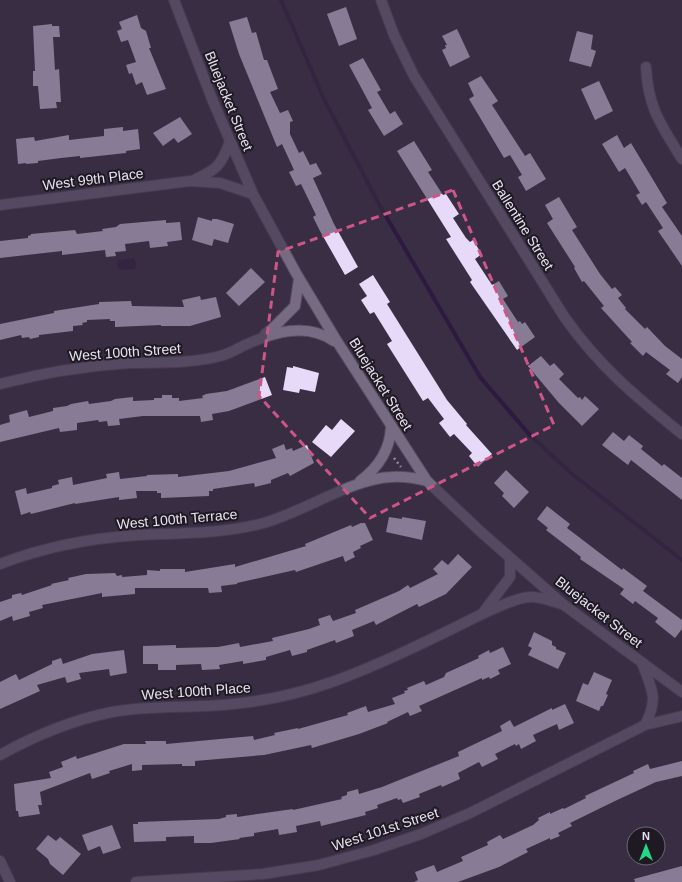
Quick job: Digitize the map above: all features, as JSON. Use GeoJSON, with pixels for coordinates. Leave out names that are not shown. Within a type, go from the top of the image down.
{"type":"FeatureCollection","features":[{"type":"Feature","properties":{"kind":"street","name":"Bluejacket Street"},"geometry":{"type":"LineString","coordinates":[[174,0],[212,99],[253,194],[300,279],[338,343],[427,481],[510,558],[564,605],[682,692]]}},
{"type":"Feature","properties":{"kind":"street","name":"Ballentine Street"},"geometry":{"type":"LineString","coordinates":[[381,0],[394,35],[414,76],[565,318],[583,342],[631,393],[682,434]]}},
{"type":"Feature","properties":{"kind":"street"},"geometry":{"type":"LineString","coordinates":[[646,67],[647,87],[650,103],[658,120],[682,159]]}},
{"type":"Feature","properties":{"kind":"street","name":"West 99th Place"},"geometry":{"type":"LineString","coordinates":[[190,181],[210,172],[223,161],[230,141]]}},
{"type":"Feature","properties":{"kind":"street","name":"West 99th Place"},"geometry":{"type":"LineString","coordinates":[[0,205],[190,181],[220,183],[253,194]]}},
{"type":"Feature","properties":{"kind":"street","name":"West 100th Street"},"geometry":{"type":"LineString","coordinates":[[250,343],[274,327],[295,306],[300,279]]}},
{"type":"Feature","properties":{"kind":"street","name":"West 100th Street"},"geometry":{"type":"LineString","coordinates":[[0,384],[26,377],[100,366],[195,361],[222,356],[250,343],[283,331],[297,330],[324,334],[338,343]]}},
{"type":"Feature","properties":{"kind":"street","name":"West 100th Terrace"},"geometry":{"type":"LineString","coordinates":[[352,487],[368,475],[380,462],[390,442],[391,426]]}},
{"type":"Feature","properties":{"kind":"street","name":"West 100th Terrace"},"geometry":{"type":"LineString","coordinates":[[0,564],[60,546],[96,539],[139,535],[197,534],[259,525],[280,519],[352,487],[376,479],[410,477],[427,481]]}},
{"type":"Feature","properties":{"kind":"street","name":"West 100th Place"},"geometry":{"type":"LineString","coordinates":[[482,614],[510,577],[510,558]]}},
{"type":"Feature","properties":{"kind":"street","name":"West 100th Place"},"geometry":{"type":"LineString","coordinates":[[0,754],[46,731],[76,720],[113,711],[146,708],[225,705],[269,699],[316,687],[372,668],[482,614],[523,598],[539,597],[564,605]]}},
{"type":"Feature","properties":{"kind":"street"},"geometry":{"type":"LineString","coordinates":[[642,663],[652,690],[654,703],[645,725]]}},
{"type":"Feature","properties":{"kind":"street","name":"West 101st Street"},"geometry":{"type":"LineString","coordinates":[[136,882],[263,874],[319,865],[374,850],[422,834],[470,813],[645,725],[682,716]]}},
{"type":"Feature","properties":{"kind":"street"},"geometry":{"type":"LineString","coordinates":[[0,861],[10,882]]}},
{"type":"Feature","properties":{"kind":"path"},"geometry":{"type":"LineString","coordinates":[[393,456],[402,467]]}},
{"type":"Feature","properties":{"kind":"highlighted area"},"geometry":{"type":"Polygon","coordinates":[[[453,190],[554,425],[370,518],[259,396],[278,252],[453,190]]]}},
{"type":"Feature","properties":{"kind":"shaded area"},"geometry":{"type":"Polygon","coordinates":[[[134,258],[136,264],[135,269],[121,270],[117,267],[118,260],[134,258]]]}},
{"type":"Feature","properties":{"kind":"building"},"geometry":{"type":"Polygon","coordinates":[[[346,7],[357,39],[339,46],[327,14],[346,7]]]}},
{"type":"Feature","properties":{"kind":"building"},"geometry":{"type":"Polygon","coordinates":[[[137,15],[141,28],[146,31],[151,48],[149,48],[166,89],[147,95],[142,82],[136,85],[132,73],[129,74],[126,65],[136,62],[128,40],[121,42],[117,31],[122,29],[119,22],[137,15]]]}},
{"type":"Feature","properties":{"kind":"building"},"geometry":{"type":"Polygon","coordinates":[[[247,17],[252,33],[256,32],[264,60],[267,60],[278,89],[270,92],[280,113],[288,110],[293,121],[290,122],[290,134],[299,153],[303,151],[310,165],[316,163],[322,174],[313,178],[334,224],[358,267],[345,275],[313,217],[316,215],[301,184],[296,186],[289,172],[294,170],[282,144],[277,147],[239,54],[229,22],[247,17]]]}},
{"type":"Feature","properties":{"kind":"building"},"geometry":{"type":"Polygon","coordinates":[[[52,24],[52,26],[59,26],[60,37],[53,37],[55,70],[59,69],[61,102],[56,102],[57,108],[40,109],[38,86],[33,86],[33,71],[35,71],[33,26],[52,24]]]}},
{"type":"Feature","properties":{"kind":"building"},"geometry":{"type":"Polygon","coordinates":[[[457,29],[470,57],[450,67],[442,50],[446,48],[445,45],[447,45],[442,36],[457,29]]]}},
{"type":"Feature","properties":{"kind":"building"},"geometry":{"type":"Polygon","coordinates":[[[577,31],[593,35],[591,49],[596,51],[591,67],[569,61],[577,31]]]}},
{"type":"Feature","properties":{"kind":"building"},"geometry":{"type":"Polygon","coordinates":[[[363,58],[381,90],[377,92],[390,114],[395,111],[403,124],[384,136],[368,110],[372,108],[349,65],[363,58]]]}},
{"type":"Feature","properties":{"kind":"building"},"geometry":{"type":"Polygon","coordinates":[[[481,76],[498,101],[492,105],[525,156],[530,153],[546,179],[526,191],[518,177],[522,175],[510,155],[504,158],[469,99],[474,96],[468,83],[481,76]]]}},
{"type":"Feature","properties":{"kind":"building"},"geometry":{"type":"Polygon","coordinates":[[[599,81],[613,111],[595,120],[581,89],[599,81]]]}},
{"type":"Feature","properties":{"kind":"building"},"geometry":{"type":"Polygon","coordinates":[[[180,117],[192,134],[178,143],[174,138],[163,146],[153,133],[180,117]]]}},
{"type":"Feature","properties":{"kind":"building"},"geometry":{"type":"Polygon","coordinates":[[[123,127],[123,131],[138,129],[140,149],[126,151],[126,153],[80,158],[80,156],[38,161],[38,163],[18,164],[16,139],[34,137],[35,141],[69,135],[69,140],[104,136],[104,129],[123,127]]]}},
{"type":"Feature","properties":{"kind":"building"},"geometry":{"type":"Polygon","coordinates":[[[617,135],[624,148],[631,143],[667,203],[662,207],[682,236],[682,266],[658,231],[663,228],[646,202],[642,205],[636,195],[640,193],[625,168],[619,172],[602,144],[617,135]]]}},
{"type":"Feature","properties":{"kind":"building"},"geometry":{"type":"Polygon","coordinates":[[[414,141],[432,170],[428,172],[443,195],[446,194],[459,214],[453,218],[466,238],[470,242],[473,240],[482,254],[475,259],[492,285],[499,281],[508,296],[503,299],[518,322],[520,321],[522,324],[525,322],[535,337],[517,350],[470,282],[472,280],[446,239],[451,237],[397,151],[414,141]]]}},
{"type":"Feature","properties":{"kind":"building"},"geometry":{"type":"Polygon","coordinates":[[[559,197],[577,227],[572,230],[600,274],[612,289],[615,287],[622,295],[618,298],[626,308],[625,309],[645,329],[647,327],[665,346],[682,359],[682,377],[678,383],[666,374],[670,370],[646,352],[643,356],[630,343],[632,342],[601,308],[604,306],[584,281],[582,282],[574,268],[575,267],[547,223],[553,219],[545,205],[559,197]]]}},
{"type":"Feature","properties":{"kind":"building"},"geometry":{"type":"Polygon","coordinates":[[[198,217],[212,221],[212,219],[217,219],[234,224],[228,243],[214,239],[212,246],[192,240],[198,217]]]}},
{"type":"Feature","properties":{"kind":"building"},"geometry":{"type":"Polygon","coordinates":[[[166,220],[166,223],[180,222],[182,240],[167,242],[168,246],[150,248],[149,241],[125,244],[126,251],[115,252],[116,256],[106,257],[105,250],[62,255],[62,251],[0,258],[0,241],[28,238],[31,234],[75,230],[77,234],[103,231],[102,229],[116,227],[120,224],[166,220]]]}},
{"type":"Feature","properties":{"kind":"building"},"geometry":{"type":"Polygon","coordinates":[[[251,268],[265,282],[239,306],[226,293],[251,268]]]}},
{"type":"Feature","properties":{"kind":"building"},"geometry":{"type":"Polygon","coordinates":[[[373,275],[390,302],[387,304],[447,400],[467,424],[466,425],[492,454],[478,467],[469,456],[472,453],[454,434],[450,437],[439,423],[444,419],[428,398],[423,401],[387,344],[392,341],[374,312],[370,314],[361,300],[367,296],[359,284],[373,275]]]}},
{"type":"Feature","properties":{"kind":"building"},"geometry":{"type":"Polygon","coordinates":[[[200,296],[201,300],[216,297],[221,317],[190,326],[161,325],[115,327],[115,321],[110,321],[110,319],[87,320],[87,322],[82,323],[83,325],[73,326],[73,331],[39,335],[39,337],[30,339],[29,337],[22,338],[21,335],[0,340],[0,324],[54,313],[54,311],[99,304],[99,302],[131,301],[132,306],[184,307],[182,300],[200,296]]]}},
{"type":"Feature","properties":{"kind":"building"},"geometry":{"type":"Polygon","coordinates":[[[541,356],[550,366],[554,363],[564,374],[559,379],[578,398],[580,397],[582,400],[585,396],[599,409],[582,426],[559,403],[528,366],[541,356]]]}},
{"type":"Feature","properties":{"kind":"building"},"geometry":{"type":"Polygon","coordinates":[[[293,366],[319,373],[315,392],[300,389],[299,393],[283,390],[287,367],[293,368],[293,366]]]}},
{"type":"Feature","properties":{"kind":"building"},"geometry":{"type":"Polygon","coordinates":[[[265,377],[272,395],[229,411],[212,414],[213,420],[201,422],[200,416],[143,416],[119,419],[120,425],[108,426],[107,421],[99,422],[98,420],[77,423],[77,430],[60,432],[59,428],[0,442],[0,425],[10,422],[9,415],[27,410],[29,417],[53,411],[53,408],[88,401],[89,404],[133,397],[133,401],[154,400],[154,398],[162,398],[162,395],[172,395],[172,398],[179,398],[179,401],[203,398],[202,396],[206,394],[227,391],[265,377]]]}},
{"type":"Feature","properties":{"kind":"building"},"geometry":{"type":"Polygon","coordinates":[[[341,419],[355,431],[331,457],[312,442],[326,425],[332,430],[341,419]]]}},
{"type":"Feature","properties":{"kind":"building"},"geometry":{"type":"Polygon","coordinates":[[[613,432],[624,441],[629,435],[643,446],[641,449],[662,466],[664,464],[682,478],[682,500],[631,460],[628,465],[602,445],[613,432]]]}},
{"type":"Feature","properties":{"kind":"building"},"geometry":{"type":"Polygon","coordinates":[[[284,444],[286,450],[292,448],[293,451],[307,445],[314,463],[290,476],[288,473],[271,480],[271,483],[255,487],[254,483],[213,489],[213,491],[209,491],[209,496],[161,498],[161,493],[157,493],[157,491],[136,491],[137,498],[119,500],[119,497],[75,503],[21,515],[15,491],[26,488],[27,494],[52,488],[52,486],[59,484],[58,480],[72,477],[73,485],[107,478],[106,474],[119,472],[120,479],[147,475],[178,474],[178,477],[229,471],[276,458],[272,449],[284,444]]]}},
{"type":"Feature","properties":{"kind":"building"},"geometry":{"type":"Polygon","coordinates":[[[506,470],[529,492],[514,508],[502,496],[504,493],[494,483],[506,470]]]}},
{"type":"Feature","properties":{"kind":"building"},"geometry":{"type":"Polygon","coordinates":[[[547,506],[570,524],[567,528],[622,570],[623,568],[647,586],[643,591],[682,620],[682,629],[675,638],[655,622],[658,618],[635,601],[633,604],[620,594],[624,589],[580,559],[581,557],[546,530],[548,528],[537,519],[547,506]]]}},
{"type":"Feature","properties":{"kind":"building"},"geometry":{"type":"Polygon","coordinates":[[[389,517],[402,519],[402,517],[426,521],[422,540],[386,532],[389,517]]]}},
{"type":"Feature","properties":{"kind":"building"},"geometry":{"type":"Polygon","coordinates":[[[365,523],[373,540],[360,546],[361,548],[353,552],[355,557],[345,562],[343,556],[296,572],[295,570],[237,584],[221,586],[222,592],[209,593],[208,588],[135,588],[135,594],[102,597],[102,593],[42,605],[43,608],[29,612],[30,616],[13,621],[12,616],[0,621],[0,602],[12,598],[12,595],[21,593],[22,595],[52,585],[51,584],[69,580],[68,578],[86,574],[115,573],[117,576],[122,575],[122,577],[147,575],[147,570],[160,571],[160,569],[185,569],[185,572],[235,564],[235,567],[306,546],[305,544],[351,525],[352,527],[365,523]]]}},
{"type":"Feature","properties":{"kind":"building"},"geometry":{"type":"Polygon","coordinates":[[[458,554],[472,567],[446,594],[419,607],[417,604],[376,625],[374,621],[352,630],[354,636],[336,643],[335,640],[307,650],[307,652],[292,656],[290,650],[266,657],[266,660],[243,664],[243,661],[219,665],[220,669],[202,670],[201,664],[176,665],[176,670],[158,670],[158,664],[143,664],[143,646],[176,645],[176,648],[218,647],[239,643],[240,647],[273,641],[272,638],[309,629],[320,625],[318,619],[330,615],[333,621],[356,613],[355,610],[399,591],[408,585],[410,588],[438,574],[433,569],[442,560],[448,565],[458,554]]]}},
{"type":"Feature","properties":{"kind":"building"},"geometry":{"type":"Polygon","coordinates":[[[534,632],[552,641],[552,645],[556,647],[556,649],[566,653],[558,669],[528,655],[532,648],[528,646],[534,632]]]}},
{"type":"Feature","properties":{"kind":"building"},"geometry":{"type":"Polygon","coordinates":[[[503,647],[511,664],[498,670],[500,674],[490,679],[489,677],[482,680],[482,678],[419,706],[422,711],[410,716],[408,712],[387,722],[388,723],[359,734],[312,748],[311,745],[264,755],[195,761],[195,766],[182,766],[182,764],[142,765],[142,770],[132,771],[132,764],[109,771],[110,773],[92,779],[90,773],[40,792],[42,805],[38,805],[40,814],[19,817],[18,811],[16,811],[14,784],[51,778],[49,772],[63,767],[61,762],[76,756],[77,759],[124,744],[146,744],[145,741],[166,741],[166,744],[253,736],[254,740],[275,735],[274,733],[298,729],[348,715],[347,713],[366,706],[368,712],[395,704],[392,698],[405,693],[404,691],[408,690],[407,688],[424,681],[426,685],[444,677],[446,673],[479,658],[478,656],[489,650],[490,653],[503,647]]]}},
{"type":"Feature","properties":{"kind":"building"},"geometry":{"type":"Polygon","coordinates":[[[124,650],[127,673],[110,676],[109,669],[79,673],[81,679],[67,683],[65,677],[37,685],[40,691],[0,709],[0,682],[16,674],[19,680],[52,664],[52,661],[61,658],[63,664],[92,654],[124,650]]]}},
{"type":"Feature","properties":{"kind":"building"},"geometry":{"type":"Polygon","coordinates":[[[594,672],[612,680],[606,694],[608,695],[599,711],[576,701],[583,683],[588,685],[594,672]]]}},
{"type":"Feature","properties":{"kind":"building"},"geometry":{"type":"Polygon","coordinates":[[[565,704],[574,723],[559,730],[557,724],[533,735],[536,741],[521,749],[519,744],[516,746],[515,744],[495,754],[498,759],[482,767],[479,762],[458,773],[460,779],[442,787],[441,785],[419,794],[420,797],[403,803],[401,799],[398,800],[397,798],[377,805],[378,808],[365,812],[366,815],[321,826],[320,821],[296,826],[297,832],[279,835],[278,829],[254,833],[254,836],[239,838],[240,839],[211,843],[194,843],[194,836],[166,837],[166,841],[134,842],[133,824],[138,824],[138,822],[219,819],[226,817],[226,815],[237,814],[237,817],[293,810],[342,799],[341,797],[347,795],[347,792],[358,789],[359,794],[382,787],[459,756],[458,752],[502,731],[500,726],[510,720],[514,727],[552,708],[552,710],[565,704]]]}},
{"type":"Feature","properties":{"kind":"building"},"geometry":{"type":"Polygon","coordinates":[[[682,761],[682,776],[656,782],[570,823],[572,826],[558,833],[560,836],[550,840],[550,838],[526,849],[528,852],[499,867],[458,882],[414,882],[418,880],[415,872],[434,865],[437,872],[463,861],[461,857],[488,845],[487,842],[500,835],[503,839],[533,825],[539,820],[538,818],[550,812],[550,814],[563,808],[564,809],[586,798],[585,796],[634,773],[633,771],[648,764],[650,769],[682,761]]]}},
{"type":"Feature","properties":{"kind":"building"},"geometry":{"type":"Polygon","coordinates":[[[112,825],[121,848],[103,854],[100,846],[88,851],[82,835],[112,825]]]}},
{"type":"Feature","properties":{"kind":"building"},"geometry":{"type":"Polygon","coordinates":[[[48,835],[56,841],[60,837],[81,854],[63,875],[36,849],[48,835]]]}},
{"type":"Feature","properties":{"kind":"building"},"geometry":{"type":"Polygon","coordinates":[[[682,866],[682,882],[635,882],[634,879],[682,866]]]}},
{"type":"Feature","properties":{"kind":"waterway"},"geometry":{"type":"LineString","coordinates":[[281,0],[324,99],[380,206],[480,377],[529,434],[572,474],[682,560]]}}]}
